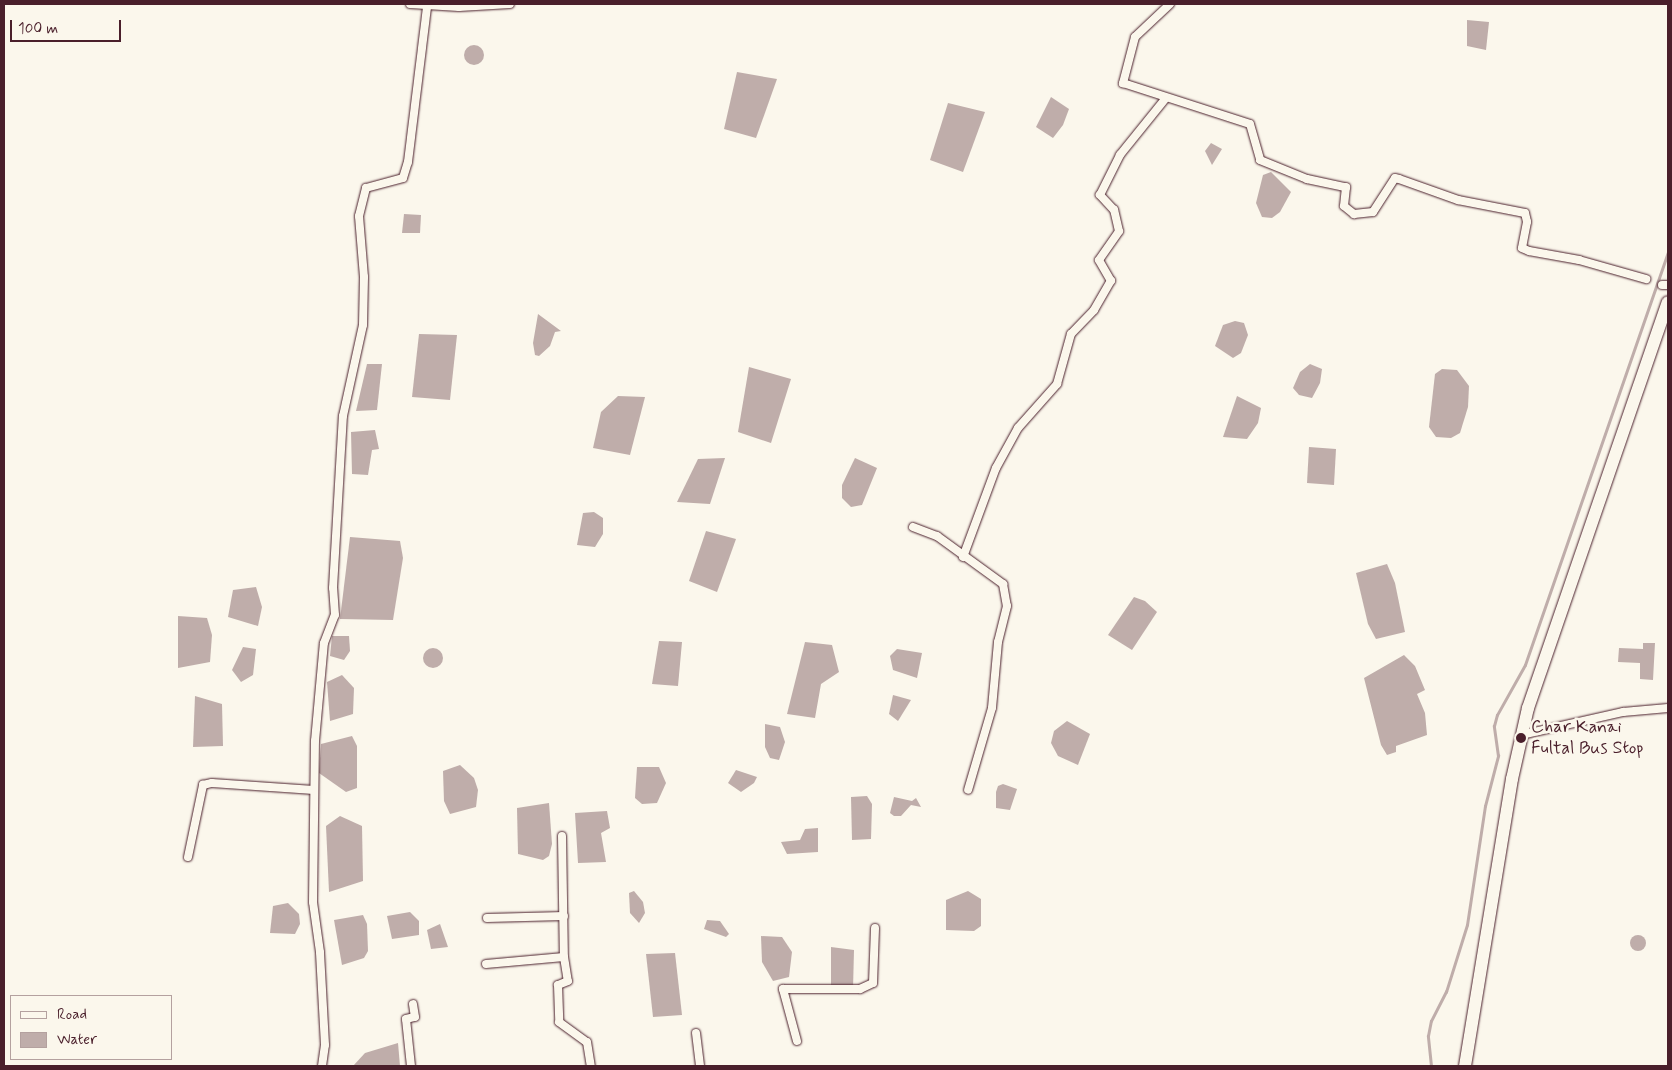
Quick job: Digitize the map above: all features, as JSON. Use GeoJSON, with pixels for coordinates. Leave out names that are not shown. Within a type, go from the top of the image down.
{"type":"FeatureCollection","features":[{"type":"Feature","properties":{"kind":"highway"},"geometry":{"type":"LineString","coordinates":[[1465,1066],[1521,735],[1668,302]]}},
{"type":"Feature","properties":{"kind":"street"},"geometry":{"type":"LineString","coordinates":[[410,4],[427,7],[501,7],[510,4]]}},
{"type":"Feature","properties":{"kind":"street"},"geometry":{"type":"LineString","coordinates":[[1170,4],[1135,37],[1122,79],[1129,87],[1250,124],[1260,160],[1307,179],[1346,187],[1344,206],[1354,214],[1373,212],[1395,178],[1458,200],[1525,213],[1527,222],[1522,248],[1529,251],[1578,260],[1646,279]]}},
{"type":"Feature","properties":{"kind":"street"},"geometry":{"type":"LineString","coordinates":[[322,1066],[325,1044],[320,952],[313,902],[317,700],[324,643],[334,615],[332,588],[343,416],[363,325],[364,277],[359,216],[366,188],[403,178],[408,162],[427,7]]}},
{"type":"Feature","properties":{"kind":"street"},"geometry":{"type":"LineString","coordinates":[[963,557],[996,468],[1018,428],[1057,384],[1071,334],[1094,310],[1111,281],[1099,260],[1119,231],[1114,210],[1100,195],[1120,155],[1152,119],[1166,98]]}},
{"type":"Feature","properties":{"kind":"street"},"geometry":{"type":"LineString","coordinates":[[912,527],[937,536],[963,557],[984,568],[1003,584],[1007,606],[998,642],[992,708],[968,790]]}},
{"type":"Feature","properties":{"kind":"street"},"geometry":{"type":"LineString","coordinates":[[1521,735],[1623,712],[1668,708]]}},
{"type":"Feature","properties":{"kind":"street"},"geometry":{"type":"LineString","coordinates":[[188,857],[203,785],[212,783],[314,790]]}},
{"type":"Feature","properties":{"kind":"street"},"geometry":{"type":"LineString","coordinates":[[562,836],[564,957],[568,981],[558,985],[558,1022],[587,1042],[591,1066]]}},
{"type":"Feature","properties":{"kind":"street"},"geometry":{"type":"LineString","coordinates":[[487,918],[564,916]]}},
{"type":"Feature","properties":{"kind":"street"},"geometry":{"type":"LineString","coordinates":[[797,1041],[783,989],[860,989],[873,983],[875,928]]}},
{"type":"Feature","properties":{"kind":"street"},"geometry":{"type":"LineString","coordinates":[[486,964],[564,957]]}},
{"type":"Feature","properties":{"kind":"street"},"geometry":{"type":"LineString","coordinates":[[412,1066],[406,1018],[415,1017],[413,1004]]}},
{"type":"Feature","properties":{"kind":"street"},"geometry":{"type":"LineString","coordinates":[[696,1033],[700,1066]]}},
{"type":"Feature","properties":{"kind":"water"},"geometry":{"type":"Polygon","coordinates":[[[1467,20],[1489,22],[1486,50],[1467,46],[1467,20]]]}},
{"type":"Feature","properties":{"kind":"water"},"geometry":{"type":"Polygon","coordinates":[[[474,45],[481,48],[484,55],[481,62],[474,65],[467,62],[464,55],[467,48],[474,45]]]}},
{"type":"Feature","properties":{"kind":"water"},"geometry":{"type":"Polygon","coordinates":[[[737,72],[777,79],[756,138],[724,129],[737,72]]]}},
{"type":"Feature","properties":{"kind":"water"},"geometry":{"type":"Polygon","coordinates":[[[1051,97],[1069,109],[1063,125],[1053,138],[1036,127],[1051,97]]]}},
{"type":"Feature","properties":{"kind":"water"},"geometry":{"type":"Polygon","coordinates":[[[948,103],[985,112],[963,172],[930,160],[948,103]]]}},
{"type":"Feature","properties":{"kind":"water"},"geometry":{"type":"Polygon","coordinates":[[[1211,143],[1222,149],[1212,165],[1205,151],[1211,143]]]}},
{"type":"Feature","properties":{"kind":"water"},"geometry":{"type":"Polygon","coordinates":[[[1271,172],[1291,192],[1280,212],[1272,218],[1262,217],[1256,203],[1263,175],[1271,172]]]}},
{"type":"Feature","properties":{"kind":"water"},"geometry":{"type":"Polygon","coordinates":[[[404,214],[421,215],[420,233],[402,233],[404,214]]]}},
{"type":"Feature","properties":{"kind":"water"},"geometry":{"type":"Polygon","coordinates":[[[538,314],[561,331],[555,332],[550,346],[539,356],[535,355],[533,343],[538,314]]]}},
{"type":"Feature","properties":{"kind":"water"},"geometry":{"type":"Polygon","coordinates":[[[1235,321],[1244,323],[1248,335],[1241,353],[1233,358],[1215,346],[1223,325],[1235,321]]]}},
{"type":"Feature","properties":{"kind":"water"},"geometry":{"type":"Polygon","coordinates":[[[419,334],[457,335],[450,400],[412,397],[419,334]]]}},
{"type":"Feature","properties":{"kind":"water"},"geometry":{"type":"Polygon","coordinates":[[[367,364],[382,364],[377,410],[356,411],[367,364]]]}},
{"type":"Feature","properties":{"kind":"water"},"geometry":{"type":"Polygon","coordinates":[[[1310,364],[1322,369],[1320,383],[1312,398],[1299,395],[1293,388],[1300,372],[1310,364]]]}},
{"type":"Feature","properties":{"kind":"water"},"geometry":{"type":"Polygon","coordinates":[[[749,367],[791,379],[771,443],[738,432],[749,367]]]}},
{"type":"Feature","properties":{"kind":"water"},"geometry":{"type":"Polygon","coordinates":[[[1442,369],[1457,370],[1469,386],[1468,407],[1460,433],[1451,438],[1436,437],[1429,427],[1435,374],[1442,369]]]}},
{"type":"Feature","properties":{"kind":"water"},"geometry":{"type":"Polygon","coordinates":[[[618,396],[645,397],[630,455],[593,448],[601,412],[618,396]]]}},
{"type":"Feature","properties":{"kind":"water"},"geometry":{"type":"Polygon","coordinates":[[[1237,396],[1261,408],[1258,423],[1247,439],[1223,437],[1237,396]]]}},
{"type":"Feature","properties":{"kind":"water"},"geometry":{"type":"Polygon","coordinates":[[[375,430],[379,449],[372,450],[368,475],[352,474],[351,432],[375,430]]]}},
{"type":"Feature","properties":{"kind":"water"},"geometry":{"type":"Polygon","coordinates":[[[1309,447],[1336,449],[1334,485],[1307,483],[1309,447]]]}},
{"type":"Feature","properties":{"kind":"water"},"geometry":{"type":"Polygon","coordinates":[[[725,458],[710,504],[677,502],[698,459],[725,458]]]}},
{"type":"Feature","properties":{"kind":"water"},"geometry":{"type":"Polygon","coordinates":[[[855,458],[877,468],[862,505],[851,507],[842,498],[842,485],[855,458]]]}},
{"type":"Feature","properties":{"kind":"water"},"geometry":{"type":"Polygon","coordinates":[[[594,512],[603,518],[603,534],[595,547],[577,545],[583,513],[594,512]]]}},
{"type":"Feature","properties":{"kind":"water"},"geometry":{"type":"Polygon","coordinates":[[[706,531],[736,539],[717,592],[689,581],[706,531]]]}},
{"type":"Feature","properties":{"kind":"water"},"geometry":{"type":"Polygon","coordinates":[[[350,537],[400,541],[403,558],[393,620],[340,619],[350,537]]]}},
{"type":"Feature","properties":{"kind":"water"},"geometry":{"type":"Polygon","coordinates":[[[1387,564],[1395,583],[1405,632],[1376,639],[1368,624],[1356,573],[1387,564]]]}},
{"type":"Feature","properties":{"kind":"water"},"geometry":{"type":"Polygon","coordinates":[[[256,587],[262,607],[258,626],[228,617],[233,590],[256,587]]]}},
{"type":"Feature","properties":{"kind":"water"},"geometry":{"type":"Polygon","coordinates":[[[1134,597],[1145,601],[1157,612],[1132,650],[1108,635],[1134,597]]]}},
{"type":"Feature","properties":{"kind":"water"},"geometry":{"type":"Polygon","coordinates":[[[178,616],[207,618],[212,635],[210,662],[178,668],[178,616]]]}},
{"type":"Feature","properties":{"kind":"water"},"geometry":{"type":"Polygon","coordinates":[[[332,636],[349,636],[350,651],[344,660],[330,656],[332,636]]]}},
{"type":"Feature","properties":{"kind":"water"},"geometry":{"type":"Polygon","coordinates":[[[659,641],[682,642],[678,686],[652,684],[659,641]]]}},
{"type":"Feature","properties":{"kind":"water"},"geometry":{"type":"Polygon","coordinates":[[[805,642],[832,645],[839,672],[821,684],[815,718],[787,714],[805,642]]]}},
{"type":"Feature","properties":{"kind":"water"},"geometry":{"type":"Polygon","coordinates":[[[1643,643],[1655,643],[1653,680],[1640,679],[1640,663],[1618,662],[1619,648],[1643,649],[1643,643]]]}},
{"type":"Feature","properties":{"kind":"water"},"geometry":{"type":"Polygon","coordinates":[[[243,647],[256,649],[253,675],[241,682],[232,670],[243,647]]]}},
{"type":"Feature","properties":{"kind":"water"},"geometry":{"type":"Polygon","coordinates":[[[433,648],[440,651],[443,658],[440,665],[433,668],[426,665],[423,658],[426,651],[433,648]]]}},
{"type":"Feature","properties":{"kind":"water"},"geometry":{"type":"Polygon","coordinates":[[[897,649],[922,653],[917,678],[893,670],[890,656],[897,649]]]}},
{"type":"Feature","properties":{"kind":"water"},"geometry":{"type":"Polygon","coordinates":[[[1404,655],[1415,666],[1425,690],[1417,694],[1425,713],[1427,735],[1396,746],[1396,752],[1387,755],[1381,745],[1364,678],[1404,655]]]}},
{"type":"Feature","properties":{"kind":"water"},"geometry":{"type":"Polygon","coordinates":[[[342,675],[354,688],[353,714],[330,721],[327,682],[342,675]]]}},
{"type":"Feature","properties":{"kind":"water"},"geometry":{"type":"Polygon","coordinates":[[[893,695],[911,700],[898,721],[889,714],[893,695]]]}},
{"type":"Feature","properties":{"kind":"water"},"geometry":{"type":"Polygon","coordinates":[[[195,696],[222,704],[223,746],[193,747],[195,696]]]}},
{"type":"Feature","properties":{"kind":"water"},"geometry":{"type":"Polygon","coordinates":[[[1067,721],[1090,734],[1078,765],[1058,756],[1051,743],[1054,731],[1067,721]]]}},
{"type":"Feature","properties":{"kind":"water"},"geometry":{"type":"Polygon","coordinates":[[[765,724],[780,727],[785,742],[779,760],[770,758],[765,747],[765,724]]]}},
{"type":"Feature","properties":{"kind":"water"},"geometry":{"type":"Polygon","coordinates":[[[352,736],[357,746],[357,788],[346,792],[319,773],[321,744],[352,736]]]}},
{"type":"Feature","properties":{"kind":"water"},"geometry":{"type":"Polygon","coordinates":[[[460,765],[474,778],[478,790],[476,807],[450,814],[444,801],[443,771],[460,765]]]}},
{"type":"Feature","properties":{"kind":"water"},"geometry":{"type":"Polygon","coordinates":[[[637,767],[659,767],[666,783],[657,803],[642,804],[635,798],[637,767]]]}},
{"type":"Feature","properties":{"kind":"water"},"geometry":{"type":"Polygon","coordinates":[[[736,770],[757,777],[754,783],[741,792],[728,783],[736,770]]]}},
{"type":"Feature","properties":{"kind":"water"},"geometry":{"type":"Polygon","coordinates":[[[1003,784],[1017,789],[1010,810],[996,808],[996,792],[998,786],[1003,784]]]}},
{"type":"Feature","properties":{"kind":"water"},"geometry":{"type":"Polygon","coordinates":[[[867,796],[872,804],[871,839],[852,840],[851,797],[867,796]]]}},
{"type":"Feature","properties":{"kind":"water"},"geometry":{"type":"Polygon","coordinates":[[[894,797],[912,801],[916,798],[921,807],[911,805],[901,816],[894,816],[890,813],[894,797]]]}},
{"type":"Feature","properties":{"kind":"water"},"geometry":{"type":"Polygon","coordinates":[[[549,803],[552,844],[549,856],[543,860],[518,854],[517,808],[549,803]]]}},
{"type":"Feature","properties":{"kind":"water"},"geometry":{"type":"Polygon","coordinates":[[[607,811],[610,828],[601,833],[606,862],[578,863],[575,813],[607,811]]]}},
{"type":"Feature","properties":{"kind":"water"},"geometry":{"type":"Polygon","coordinates":[[[340,816],[362,826],[363,881],[329,892],[326,826],[340,816]]]}},
{"type":"Feature","properties":{"kind":"water"},"geometry":{"type":"Polygon","coordinates":[[[818,828],[818,852],[787,854],[781,842],[800,840],[805,829],[818,828]]]}},
{"type":"Feature","properties":{"kind":"water"},"geometry":{"type":"Polygon","coordinates":[[[634,891],[643,902],[645,913],[639,923],[630,913],[629,893],[634,891]]]}},
{"type":"Feature","properties":{"kind":"water"},"geometry":{"type":"Polygon","coordinates":[[[968,891],[981,899],[981,926],[974,931],[946,930],[946,900],[968,891]]]}},
{"type":"Feature","properties":{"kind":"water"},"geometry":{"type":"Polygon","coordinates":[[[288,903],[299,914],[300,924],[295,934],[270,933],[273,906],[288,903]]]}},
{"type":"Feature","properties":{"kind":"water"},"geometry":{"type":"Polygon","coordinates":[[[410,912],[419,921],[419,935],[392,939],[387,916],[410,912]]]}},
{"type":"Feature","properties":{"kind":"water"},"geometry":{"type":"Polygon","coordinates":[[[363,915],[367,924],[368,951],[364,958],[342,965],[334,920],[363,915]]]}},
{"type":"Feature","properties":{"kind":"water"},"geometry":{"type":"Polygon","coordinates":[[[707,920],[720,921],[729,934],[726,937],[704,929],[707,920]]]}},
{"type":"Feature","properties":{"kind":"water"},"geometry":{"type":"Polygon","coordinates":[[[440,924],[448,947],[431,949],[427,930],[440,924]]]}},
{"type":"Feature","properties":{"kind":"water"},"geometry":{"type":"Polygon","coordinates":[[[1635,935],[1641,935],[1646,940],[1644,949],[1635,951],[1630,946],[1630,940],[1635,935]]]}},
{"type":"Feature","properties":{"kind":"water"},"geometry":{"type":"Polygon","coordinates":[[[761,936],[782,937],[792,952],[789,977],[773,981],[762,962],[761,936]]]}},
{"type":"Feature","properties":{"kind":"water"},"geometry":{"type":"Polygon","coordinates":[[[831,947],[854,950],[853,989],[831,990],[831,947]]]}},
{"type":"Feature","properties":{"kind":"water"},"geometry":{"type":"Polygon","coordinates":[[[675,953],[682,1015],[653,1017],[646,954],[675,953]]]}},
{"type":"Feature","properties":{"kind":"water"},"geometry":{"type":"Polygon","coordinates":[[[398,1043],[400,1066],[353,1066],[365,1053],[398,1043]]]}},
{"type":"Feature","properties":{"kind":"waterway"},"geometry":{"type":"LineString","coordinates":[[1431,1066],[1428,1036],[1431,1021],[1446,992],[1467,925],[1485,806],[1498,756],[1494,726],[1497,715],[1525,665],[1668,252]]}},
{"type":"Feature","properties":{"kind":"place","name":"Char Kanai Fultal Bus Stop"},"geometry":{"type":"Point","coordinates":[1521,738]}}]}
